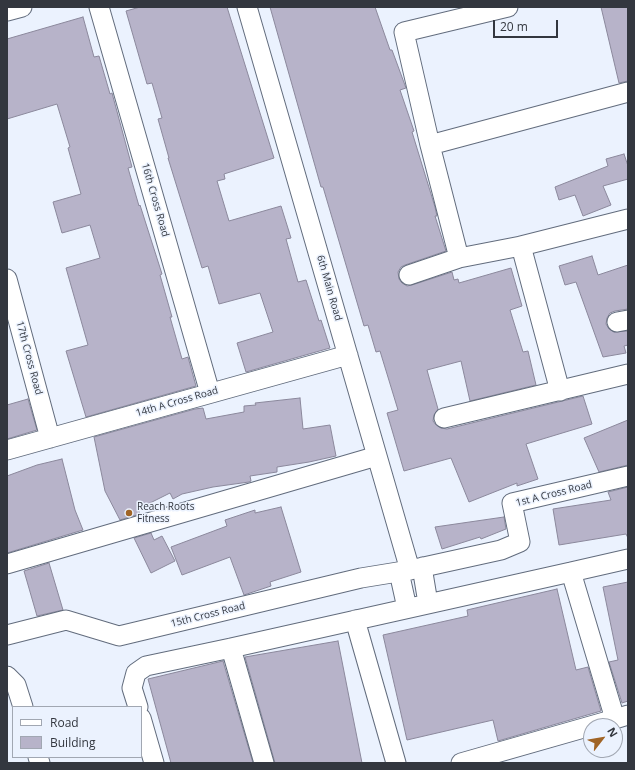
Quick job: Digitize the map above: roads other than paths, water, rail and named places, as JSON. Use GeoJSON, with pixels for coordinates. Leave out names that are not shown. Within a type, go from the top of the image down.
{"type":"FeatureCollection","features":[{"type":"Feature","properties":{"kind":"street"},"geometry":{"type":"LineString","coordinates":[[7,11],[22,7]]}},
{"type":"Feature","properties":{"kind":"street","name":"16th Cross Road"},"geometry":{"type":"LineString","coordinates":[[99,7],[210,393]]}},
{"type":"Feature","properties":{"kind":"street","name":"6th Main Road"},"geometry":{"type":"LineString","coordinates":[[247,7],[410,570]]}},
{"type":"Feature","properties":{"kind":"street"},"geometry":{"type":"LineString","coordinates":[[459,258],[430,145],[404,32],[508,7]]}},
{"type":"Feature","properties":{"kind":"street"},"geometry":{"type":"LineString","coordinates":[[430,145],[628,92]]}},
{"type":"Feature","properties":{"kind":"street"},"geometry":{"type":"LineString","coordinates":[[409,275],[459,258],[521,246],[628,219]]}},
{"type":"Feature","properties":{"kind":"street"},"geometry":{"type":"LineString","coordinates":[[521,246],[560,390]]}},
{"type":"Feature","properties":{"kind":"street","name":"17th Cross Road"},"geometry":{"type":"LineString","coordinates":[[7,279],[50,438]]}},
{"type":"Feature","properties":{"kind":"street","name":"14th A Cross Road"},"geometry":{"type":"LineString","coordinates":[[7,450],[348,355]]}},
{"type":"Feature","properties":{"kind":"street"},"geometry":{"type":"LineString","coordinates":[[444,418],[628,374]]}},
{"type":"Feature","properties":{"kind":"street"},"geometry":{"type":"LineString","coordinates":[[7,564],[377,456]]}},
{"type":"Feature","properties":{"kind":"street","name":"1st A Cross Road"},"geometry":{"type":"LineString","coordinates":[[410,570],[501,550],[520,542],[512,504],[628,476]]}},
{"type":"Feature","properties":{"kind":"street"},"geometry":{"type":"LineString","coordinates":[[138,706],[132,688],[136,673],[146,666],[628,558]]}},
{"type":"Feature","properties":{"kind":"street"},"geometry":{"type":"LineString","coordinates":[[410,570],[428,603]]}},
{"type":"Feature","properties":{"kind":"street"},"geometry":{"type":"LineString","coordinates":[[407,608],[410,570]]}},
{"type":"Feature","properties":{"kind":"street","name":"15th Cross Road"},"geometry":{"type":"LineString","coordinates":[[7,635],[66,620],[120,636],[361,578],[410,570]]}},
{"type":"Feature","properties":{"kind":"street"},"geometry":{"type":"LineString","coordinates":[[461,763],[621,717],[571,572]]}},
{"type":"Feature","properties":{"kind":"street"},"geometry":{"type":"LineString","coordinates":[[355,620],[396,763]]}},
{"type":"Feature","properties":{"kind":"street"},"geometry":{"type":"LineString","coordinates":[[231,648],[264,763]]}},
{"type":"Feature","properties":{"kind":"street"},"geometry":{"type":"LineString","coordinates":[[7,676],[16,685],[23,706]]}},
{"type":"Feature","properties":{"kind":"street"},"geometry":{"type":"LineString","coordinates":[[142,721],[154,763]]}},
{"type":"Feature","properties":{"kind":"place","name":"Reach Roots Fitness"},"geometry":{"type":"Point","coordinates":[129,513]}}]}
